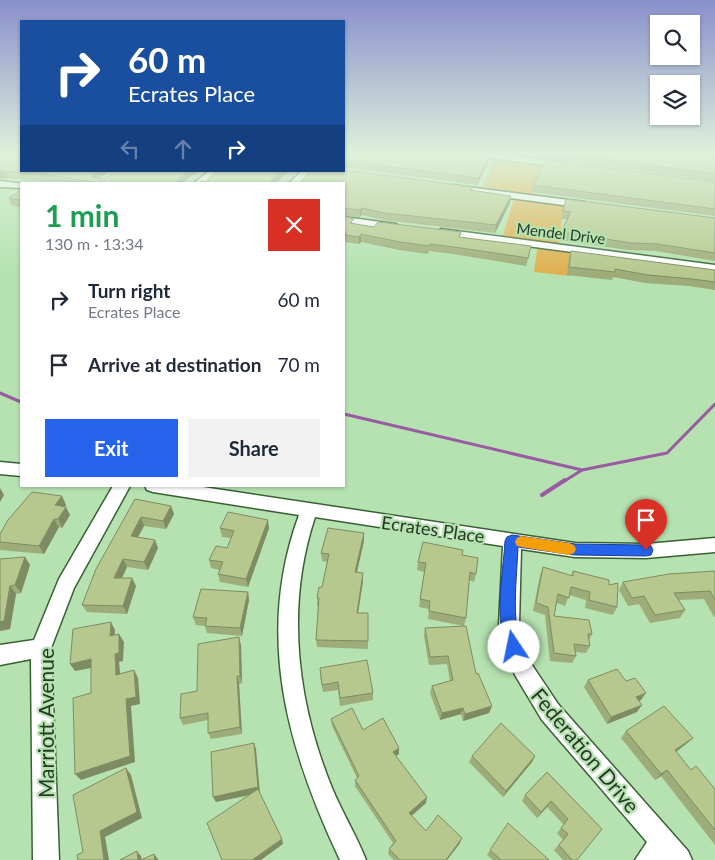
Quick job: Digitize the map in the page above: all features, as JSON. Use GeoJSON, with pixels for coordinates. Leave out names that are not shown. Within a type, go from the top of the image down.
{"type":"FeatureCollection","features":[{"type":"Feature","properties":{"kind":"street"},"geometry":{"type":"LineString","coordinates":[[509,195],[592,206]]}},
{"type":"Feature","properties":{"kind":"street"},"geometry":{"type":"LineString","coordinates":[[345,220],[407,228]]}},
{"type":"Feature","properties":{"kind":"street","name":"Mendel Drive"},"geometry":{"type":"LineString","coordinates":[[427,231],[715,268]]}},
{"type":"Feature","properties":{"kind":"street"},"geometry":{"type":"LineString","coordinates":[[0,468],[20,470]]}},
{"type":"Feature","properties":{"kind":"street","name":"Marriott Avenue"},"geometry":{"type":"LineString","coordinates":[[46,860],[41,648],[49,622],[65,584],[121,487]]}},
{"type":"Feature","properties":{"kind":"street","name":"Ecrates Place"},"geometry":{"type":"LineString","coordinates":[[160,487],[575,550],[618,551],[715,545]]}},
{"type":"Feature","properties":{"kind":"street"},"geometry":{"type":"LineString","coordinates":[[309,510],[296,553],[289,591],[286,639],[293,700],[321,790],[353,860]]}},
{"type":"Feature","properties":{"kind":"street","name":"Federation Drive"},"geometry":{"type":"LineString","coordinates":[[512,541],[509,624],[514,647],[522,668],[534,690],[550,712],[663,854]]}},
{"type":"Feature","properties":{"kind":"street"},"geometry":{"type":"LineString","coordinates":[[0,655],[41,648]]}},
{"type":"Feature","properties":{"kind":"shaded area"},"geometry":{"type":"Polygon","coordinates":[[[515,195],[532,195],[531,199],[564,204],[558,249],[571,251],[570,276],[534,272],[538,243],[502,239],[515,195]]]}},
{"type":"Feature","properties":{"kind":"building"},"geometry":{"type":"Polygon","coordinates":[[[13,195],[20,195],[20,200],[9,198],[13,195]]]}},
{"type":"Feature","properties":{"kind":"building"},"geometry":{"type":"Polygon","coordinates":[[[345,195],[511,196],[496,225],[384,213],[362,208],[360,210],[345,208],[345,195]]]}},
{"type":"Feature","properties":{"kind":"building"},"geometry":{"type":"Polygon","coordinates":[[[610,195],[715,195],[715,209],[610,195]]]}},
{"type":"Feature","properties":{"kind":"building"},"geometry":{"type":"Polygon","coordinates":[[[566,199],[715,218],[715,253],[561,232],[571,212],[563,211],[566,199]]]}},
{"type":"Feature","properties":{"kind":"building"},"geometry":{"type":"Polygon","coordinates":[[[345,216],[354,219],[350,223],[374,227],[378,222],[461,232],[459,237],[531,246],[528,258],[430,244],[429,246],[400,242],[361,234],[359,237],[345,235],[345,216]]]}},
{"type":"Feature","properties":{"kind":"building"},"geometry":{"type":"Polygon","coordinates":[[[571,251],[715,270],[715,282],[648,275],[615,269],[615,272],[569,267],[571,251]]]}},
{"type":"Feature","properties":{"kind":"building"},"geometry":{"type":"Polygon","coordinates":[[[32,492],[62,496],[55,505],[66,507],[58,519],[54,519],[39,546],[0,542],[0,534],[8,520],[32,492]]]}},
{"type":"Feature","properties":{"kind":"building"},"geometry":{"type":"Polygon","coordinates":[[[135,499],[171,506],[163,521],[141,517],[131,536],[155,540],[144,562],[123,559],[114,578],[132,578],[123,606],[82,605],[96,569],[135,499]]]}},
{"type":"Feature","properties":{"kind":"building"},"geometry":{"type":"Polygon","coordinates":[[[228,512],[268,520],[246,579],[218,574],[223,562],[209,560],[216,546],[227,548],[234,531],[220,528],[228,512]]]}},
{"type":"Feature","properties":{"kind":"building"},"geometry":{"type":"Polygon","coordinates":[[[328,528],[364,533],[355,572],[363,573],[357,613],[368,613],[368,641],[316,640],[319,598],[317,598],[319,587],[322,587],[329,554],[321,553],[328,528]]]}},
{"type":"Feature","properties":{"kind":"building"},"geometry":{"type":"Polygon","coordinates":[[[423,542],[463,550],[462,555],[478,558],[476,574],[470,572],[466,618],[429,611],[430,601],[420,599],[426,563],[418,562],[423,542]]]}},
{"type":"Feature","properties":{"kind":"building"},"geometry":{"type":"Polygon","coordinates":[[[25,557],[15,585],[10,586],[4,621],[0,622],[0,559],[25,557]]]}},
{"type":"Feature","properties":{"kind":"building"},"geometry":{"type":"Polygon","coordinates":[[[543,567],[573,576],[573,571],[609,580],[609,585],[618,583],[617,607],[589,600],[590,592],[571,587],[569,598],[558,594],[554,616],[589,620],[592,634],[588,634],[590,646],[574,644],[576,656],[554,653],[548,607],[536,603],[543,567]]]}},
{"type":"Feature","properties":{"kind":"building"},"geometry":{"type":"Polygon","coordinates":[[[715,571],[715,600],[710,591],[674,593],[685,610],[655,615],[644,596],[632,598],[623,582],[669,574],[715,571]]]}},
{"type":"Feature","properties":{"kind":"building"},"geometry":{"type":"Polygon","coordinates":[[[201,589],[248,592],[240,628],[205,626],[207,618],[193,617],[201,589]]]}},
{"type":"Feature","properties":{"kind":"building"},"geometry":{"type":"Polygon","coordinates":[[[111,622],[110,636],[119,634],[119,653],[115,654],[116,675],[134,670],[136,697],[126,699],[130,756],[75,774],[73,698],[91,693],[91,659],[70,664],[73,629],[111,622]]]}},
{"type":"Feature","properties":{"kind":"building"},"geometry":{"type":"Polygon","coordinates":[[[466,626],[476,674],[478,673],[492,706],[465,714],[463,708],[442,713],[432,686],[453,680],[448,656],[430,657],[425,628],[466,626]]]}},
{"type":"Feature","properties":{"kind":"building"},"geometry":{"type":"Polygon","coordinates":[[[239,637],[240,676],[237,676],[240,727],[208,733],[208,713],[180,718],[181,694],[197,691],[198,644],[239,637]]]}},
{"type":"Feature","properties":{"kind":"building"},"geometry":{"type":"Polygon","coordinates":[[[367,660],[373,693],[340,698],[338,682],[322,685],[320,668],[367,660]]]}},
{"type":"Feature","properties":{"kind":"building"},"geometry":{"type":"Polygon","coordinates":[[[617,669],[626,681],[635,678],[646,693],[636,697],[642,705],[611,717],[588,680],[617,669]]]}},
{"type":"Feature","properties":{"kind":"building"},"geometry":{"type":"Polygon","coordinates":[[[664,706],[693,738],[675,750],[691,770],[696,766],[715,789],[715,830],[667,770],[661,774],[626,731],[664,706]]]}},
{"type":"Feature","properties":{"kind":"building"},"geometry":{"type":"Polygon","coordinates":[[[352,708],[363,730],[383,718],[399,748],[393,752],[427,797],[409,813],[426,831],[438,815],[462,838],[446,860],[400,860],[389,849],[396,841],[355,780],[359,776],[331,719],[352,708]]]}},
{"type":"Feature","properties":{"kind":"building"},"geometry":{"type":"Polygon","coordinates":[[[501,723],[535,756],[506,791],[472,756],[501,723]]]}},
{"type":"Feature","properties":{"kind":"building"},"geometry":{"type":"Polygon","coordinates":[[[254,743],[258,787],[213,797],[211,752],[254,743]]]}},
{"type":"Feature","properties":{"kind":"building"},"geometry":{"type":"Polygon","coordinates":[[[126,768],[137,812],[100,831],[104,860],[78,860],[77,855],[83,852],[73,795],[126,768]]]}},
{"type":"Feature","properties":{"kind":"building"},"geometry":{"type":"Polygon","coordinates":[[[547,772],[602,829],[577,860],[572,860],[559,845],[568,834],[561,828],[568,819],[551,801],[541,812],[525,795],[547,772]]]}},
{"type":"Feature","properties":{"kind":"building"},"geometry":{"type":"Polygon","coordinates":[[[258,789],[282,839],[252,860],[222,860],[207,823],[258,789]]]}},
{"type":"Feature","properties":{"kind":"building"},"geometry":{"type":"Polygon","coordinates":[[[508,823],[549,860],[501,860],[490,850],[508,823]]]}},
{"type":"Feature","properties":{"kind":"building"},"geometry":{"type":"Polygon","coordinates":[[[137,851],[138,860],[120,860],[137,851]]]}},
{"type":"Feature","properties":{"kind":"building"},"geometry":{"type":"Polygon","coordinates":[[[154,854],[155,860],[141,860],[154,854]]]}},
{"type":"Feature","properties":{"kind":"waterway"},"geometry":{"type":"LineString","coordinates":[[0,393],[20,402]]}},
{"type":"Feature","properties":{"kind":"waterway"},"geometry":{"type":"LineString","coordinates":[[582,470],[667,453],[715,404]]}},
{"type":"Feature","properties":{"kind":"waterway"},"geometry":{"type":"LineString","coordinates":[[345,414],[582,470]]}},
{"type":"Feature","properties":{"kind":"waterway"},"geometry":{"type":"LineString","coordinates":[[563,482],[582,470]]}},
{"type":"Feature","properties":{"kind":"waterway"},"geometry":{"type":"LineString","coordinates":[[542,495],[565,480]]}},
{"type":"Feature","properties":{"kind":"slow traffic"},"geometry":{"type":"LineString","coordinates":[[521,542],[569,549]]}},
{"type":"Feature","properties":{"kind":"route"},"geometry":{"type":"LineString","coordinates":[[514,647],[509,624],[508,604],[512,541],[575,550],[646,550]]}}]}
